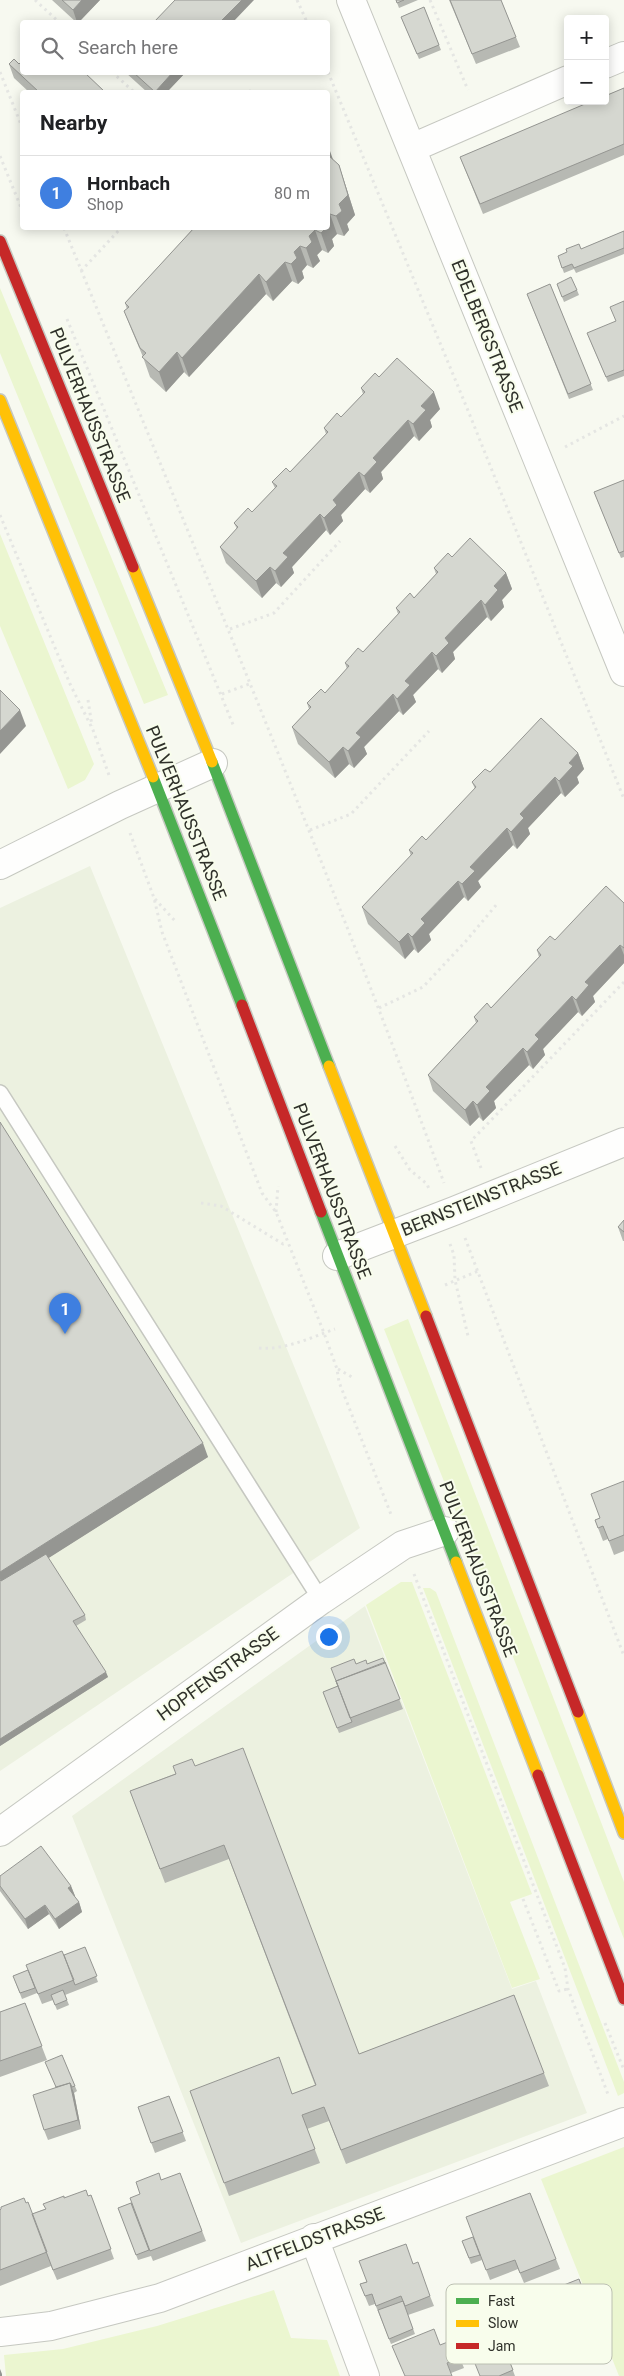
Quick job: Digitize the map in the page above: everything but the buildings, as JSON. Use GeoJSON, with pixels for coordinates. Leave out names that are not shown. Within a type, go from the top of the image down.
{"type":"FeatureCollection","features":[{"type":"Feature","properties":{"kind":"main road","name":"PULVERHAUSSTRASSE"},"geometry":{"type":"LineString","coordinates":[[0,241],[213,763],[624,1832]]}},
{"type":"Feature","properties":{"kind":"main road","name":"PULVERHAUSSTRASSE"},"geometry":{"type":"LineString","coordinates":[[0,400],[158,788],[624,1998]]}},
{"type":"Feature","properties":{"kind":"street","name":"EDELBERGSTRASSE"},"geometry":{"type":"LineString","coordinates":[[351,0],[538,461],[618,639],[624,672]]}},
{"type":"Feature","properties":{"kind":"street"},"geometry":{"type":"LineString","coordinates":[[609,62],[624,56]]}},
{"type":"Feature","properties":{"kind":"street"},"geometry":{"type":"LineString","coordinates":[[412,148],[564,82]]}},
{"type":"Feature","properties":{"kind":"street"},"geometry":{"type":"LineString","coordinates":[[0,865],[213,763]]}},
{"type":"Feature","properties":{"kind":"street","name":"BERNSTEINSTRASSE"},"geometry":{"type":"LineString","coordinates":[[337,1256],[624,1142]]}},
{"type":"Feature","properties":{"kind":"street","name":"HOPFENSTRASSE"},"geometry":{"type":"LineString","coordinates":[[0,1832],[321,1600],[402,1544],[445,1532]]}},
{"type":"Feature","properties":{"kind":"street","name":"ALTFELDSTRASSE"},"geometry":{"type":"LineString","coordinates":[[0,2332],[51,2326],[160,2298],[314,2238],[622,2123]]}},
{"type":"Feature","properties":{"kind":"street"},"geometry":{"type":"LineString","coordinates":[[314,2238],[365,2376]]}},
{"type":"Feature","properties":{"kind":"lane"},"geometry":{"type":"LineString","coordinates":[[0,1093],[321,1600]]}},
{"type":"Feature","properties":{"kind":"path"},"geometry":{"type":"LineString","coordinates":[[35,0],[57,20]]}},
{"type":"Feature","properties":{"kind":"path"},"geometry":{"type":"LineString","coordinates":[[297,0],[306,20]]}},
{"type":"Feature","properties":{"kind":"path"},"geometry":{"type":"LineString","coordinates":[[430,0],[479,119]]}},
{"type":"Feature","properties":{"kind":"path"},"geometry":{"type":"LineString","coordinates":[[0,72],[20,122]]}},
{"type":"Feature","properties":{"kind":"path"},"geometry":{"type":"LineString","coordinates":[[115,75],[132,90]]}},
{"type":"Feature","properties":{"kind":"path"},"geometry":{"type":"LineString","coordinates":[[329,75],[476,431],[624,799]]}},
{"type":"Feature","properties":{"kind":"path"},"geometry":{"type":"LineString","coordinates":[[0,156],[20,205]]}},
{"type":"Feature","properties":{"kind":"path"},"geometry":{"type":"LineString","coordinates":[[65,230],[230,629],[310,830],[624,1656]]}},
{"type":"Feature","properties":{"kind":"path"},"geometry":{"type":"LineString","coordinates":[[81,270],[119,230]]}},
{"type":"Feature","properties":{"kind":"path"},"geometry":{"type":"LineString","coordinates":[[538,461],[624,416]]}},
{"type":"Feature","properties":{"kind":"path"},"geometry":{"type":"LineString","coordinates":[[0,515],[70,684],[93,730]]}},
{"type":"Feature","properties":{"kind":"path"},"geometry":{"type":"LineString","coordinates":[[230,629],[274,613],[340,541]]}},
{"type":"Feature","properties":{"kind":"path"},"geometry":{"type":"LineString","coordinates":[[310,830],[351,814],[429,731]]}},
{"type":"Feature","properties":{"kind":"path"},"geometry":{"type":"LineString","coordinates":[[154,898],[162,932],[262,1193],[276,1212],[324,1333],[337,1369],[339,1382],[565,1968],[568,1988],[622,2123]]}},
{"type":"Feature","properties":{"kind":"path"},"geometry":{"type":"LineString","coordinates":[[378,1008],[423,987],[497,904]]}},
{"type":"Feature","properties":{"kind":"path"},"geometry":{"type":"LineString","coordinates":[[491,1196],[471,1141],[624,982]]}},
{"type":"Feature","properties":{"kind":"path"},"geometry":{"type":"LineString","coordinates":[[201,1203],[222,1206],[283,1244],[287,1242]]}},
{"type":"Feature","properties":{"kind":"path"},"geometry":{"type":"LineString","coordinates":[[259,1348],[270,1349],[293,1344],[324,1333]]}},
{"type":"Feature","properties":{"kind":"path"},"geometry":{"type":"LineString","coordinates":[[523,1899],[559,1991],[568,1988]]}},
{"type":"Feature","properties":{"kind":"shaded area"},"geometry":{"type":"Polygon","coordinates":[[[90,866],[360,1528],[0,1771],[0,908],[90,866]]]}},
{"type":"Feature","properties":{"kind":"shaded area"},"geometry":{"type":"Polygon","coordinates":[[[365,1606],[512,1989],[536,1981],[587,2113],[241,2243],[72,1816],[365,1606]]]}},
{"type":"Feature","properties":{"kind":"green space"},"geometry":{"type":"Polygon","coordinates":[[[0,288],[168,695],[144,704],[0,353],[0,288]]]}},
{"type":"Feature","properties":{"kind":"green space"},"geometry":{"type":"Polygon","coordinates":[[[0,534],[94,764],[85,780],[68,789],[0,626],[0,534]]]}},
{"type":"Feature","properties":{"kind":"green space"},"geometry":{"type":"Polygon","coordinates":[[[408,1319],[624,1882],[624,1939],[384,1329],[408,1319]]]}},
{"type":"Feature","properties":{"kind":"green space"},"geometry":{"type":"Polygon","coordinates":[[[401,1582],[412,1582],[532,1894],[510,1902],[540,1979],[512,1988],[366,1605],[401,1582]]]}},
{"type":"Feature","properties":{"kind":"green space"},"geometry":{"type":"Polygon","coordinates":[[[423,1588],[430,1588],[436,1592],[624,2082],[624,2093],[618,2096],[423,1588]]]}},
{"type":"Feature","properties":{"kind":"green space"},"geometry":{"type":"Polygon","coordinates":[[[624,2147],[624,2376],[619,2376],[612,2358],[612,2284],[583,2284],[541,2179],[624,2147]]]}},
{"type":"Feature","properties":{"kind":"green space"},"geometry":{"type":"Polygon","coordinates":[[[274,2290],[291,2338],[327,2340],[340,2376],[6,2376],[4,2355],[63,2349],[157,2326],[274,2290]]]}},
{"type":"Feature","properties":{"kind":"traffic: fast"},"geometry":{"type":"LineString","coordinates":[[212,762],[329,1066]]}},
{"type":"Feature","properties":{"kind":"traffic: fast"},"geometry":{"type":"LineString","coordinates":[[153,777],[242,1005]]}},
{"type":"Feature","properties":{"kind":"traffic: fast"},"geometry":{"type":"LineString","coordinates":[[321,1212],[456,1562]]}},
{"type":"Feature","properties":{"kind":"traffic: slow"},"geometry":{"type":"LineString","coordinates":[[0,400],[153,777]]}},
{"type":"Feature","properties":{"kind":"traffic: slow"},"geometry":{"type":"LineString","coordinates":[[133,567],[212,762]]}},
{"type":"Feature","properties":{"kind":"traffic: slow"},"geometry":{"type":"LineString","coordinates":[[329,1066],[426,1316]]}},
{"type":"Feature","properties":{"kind":"traffic: slow"},"geometry":{"type":"LineString","coordinates":[[456,1562],[538,1775]]}},
{"type":"Feature","properties":{"kind":"traffic: slow"},"geometry":{"type":"LineString","coordinates":[[578,1712],[624,1833]]}},
{"type":"Feature","properties":{"kind":"traffic: jam"},"geometry":{"type":"LineString","coordinates":[[0,241],[133,567]]}},
{"type":"Feature","properties":{"kind":"traffic: jam"},"geometry":{"type":"LineString","coordinates":[[242,1005],[321,1212]]}},
{"type":"Feature","properties":{"kind":"traffic: jam"},"geometry":{"type":"LineString","coordinates":[[426,1316],[578,1712]]}},
{"type":"Feature","properties":{"kind":"traffic: jam"},"geometry":{"type":"LineString","coordinates":[[538,1775],[624,1999]]}},
{"type":"Feature","properties":{"kind":"place","name":"Hornbach"},"geometry":{"type":"Point","coordinates":[65,1334]}}]}
